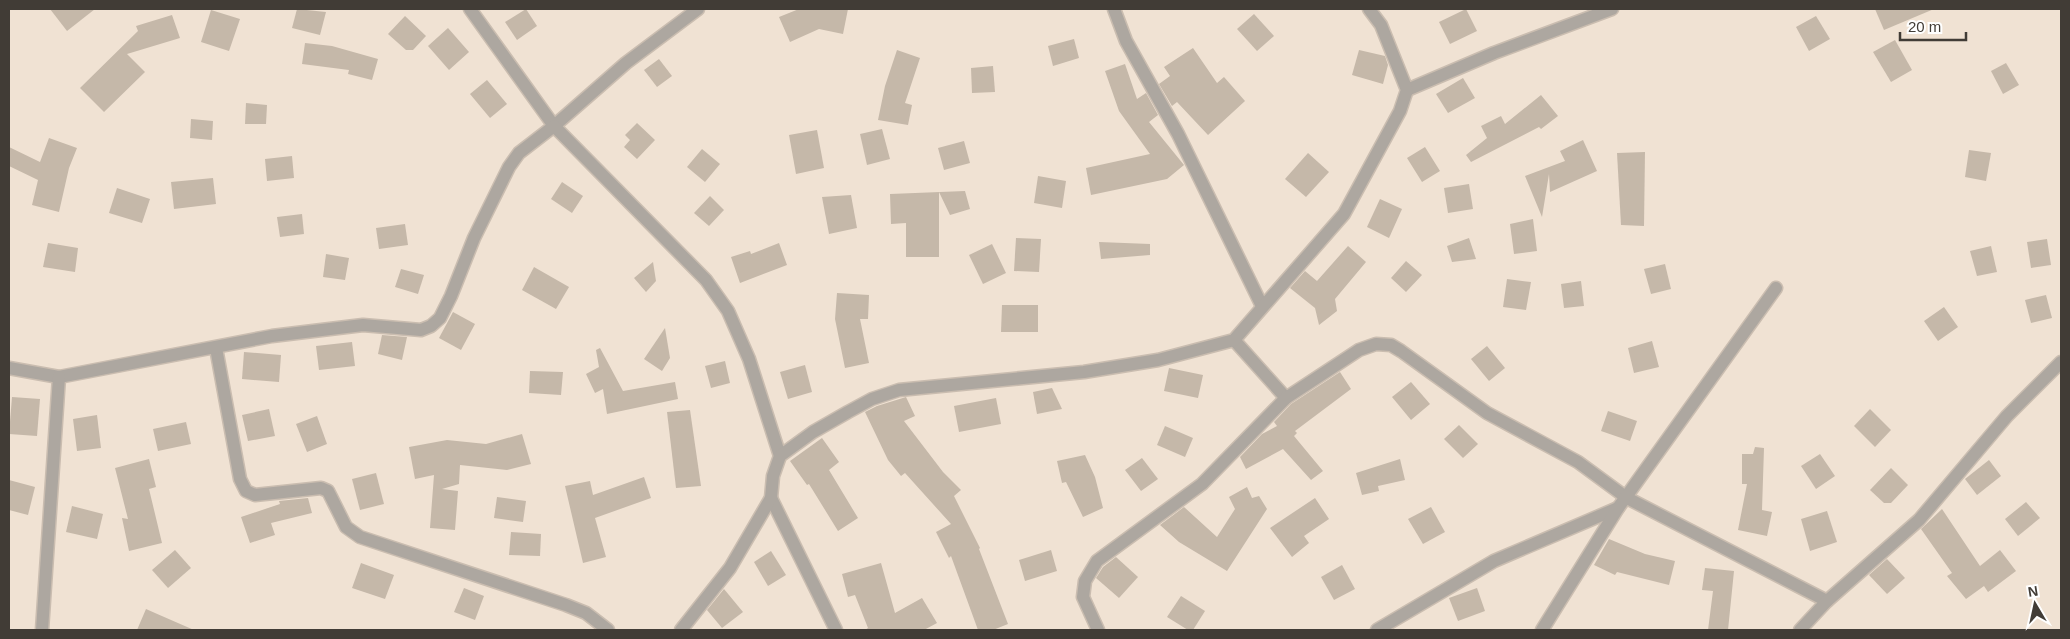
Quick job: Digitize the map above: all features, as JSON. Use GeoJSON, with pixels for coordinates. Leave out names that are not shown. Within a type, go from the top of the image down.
{"type":"FeatureCollection","features":[{"type":"Feature","properties":{"kind":"street"},"geometry":{"type":"LineString","coordinates":[[470,9],[554,126],[706,280],[722,304],[749,359],[780,456]]}},
{"type":"Feature","properties":{"kind":"street"},"geometry":{"type":"LineString","coordinates":[[9,368],[59,376],[272,336],[363,325],[421,330],[431,326],[440,318],[478,230],[509,167],[519,153],[554,126],[626,63],[698,9]]}},
{"type":"Feature","properties":{"kind":"street"},"geometry":{"type":"LineString","coordinates":[[1114,9],[1126,41],[1178,134],[1262,306]]}},
{"type":"Feature","properties":{"kind":"street"},"geometry":{"type":"LineString","coordinates":[[681,630],[730,568],[771,498],[773,476],[780,456],[813,432],[872,399],[899,390],[1084,372],[1158,360],[1234,340],[1344,214],[1400,112],[1407,90],[1381,25],[1369,9]]}},
{"type":"Feature","properties":{"kind":"street"},"geometry":{"type":"LineString","coordinates":[[1407,90],[1494,53],[1612,9]]}},
{"type":"Feature","properties":{"kind":"street"},"geometry":{"type":"LineString","coordinates":[[1542,630],[1618,508],[1776,288]]}},
{"type":"Feature","properties":{"kind":"street"},"geometry":{"type":"LineString","coordinates":[[1234,340],[1286,398]]}},
{"type":"Feature","properties":{"kind":"street"},"geometry":{"type":"LineString","coordinates":[[1098,630],[1083,597],[1085,580],[1097,561],[1202,484],[1286,398],[1358,350],[1376,344],[1391,345],[1487,413],[1578,462],[1627,498],[1827,601]]}},
{"type":"Feature","properties":{"kind":"street"},"geometry":{"type":"LineString","coordinates":[[216,348],[240,478],[246,490],[255,495],[321,488],[328,491],[346,527],[352,533],[400,552],[566,605],[586,613],[608,630]]}},
{"type":"Feature","properties":{"kind":"street"},"geometry":{"type":"LineString","coordinates":[[1800,630],[1827,601],[1919,520],[2007,416],[2061,362]]}},
{"type":"Feature","properties":{"kind":"street"},"geometry":{"type":"LineString","coordinates":[[42,630],[59,376]]}},
{"type":"Feature","properties":{"kind":"street"},"geometry":{"type":"LineString","coordinates":[[771,498],[836,630]]}},
{"type":"Feature","properties":{"kind":"street"},"geometry":{"type":"LineString","coordinates":[[1377,630],[1494,561],[1618,508]]}},
{"type":"Feature","properties":{"kind":"building"},"geometry":{"type":"Polygon","coordinates":[[[50,9],[95,9],[67,31],[50,9]]]}},
{"type":"Feature","properties":{"kind":"building"},"geometry":{"type":"Polygon","coordinates":[[[297,9],[326,12],[320,35],[292,28],[297,9]]]}},
{"type":"Feature","properties":{"kind":"building"},"geometry":{"type":"Polygon","coordinates":[[[526,9],[537,26],[517,40],[505,22],[526,9]]]}},
{"type":"Feature","properties":{"kind":"building"},"geometry":{"type":"Polygon","coordinates":[[[799,9],[848,9],[843,34],[819,29],[790,42],[779,17],[799,9]]]}},
{"type":"Feature","properties":{"kind":"building"},"geometry":{"type":"Polygon","coordinates":[[[1466,9],[1477,31],[1450,44],[1439,22],[1466,9]]]}},
{"type":"Feature","properties":{"kind":"building"},"geometry":{"type":"Polygon","coordinates":[[[1875,9],[1934,9],[1884,30],[1875,9]]]}},
{"type":"Feature","properties":{"kind":"building"},"geometry":{"type":"Polygon","coordinates":[[[211,10],[240,19],[229,51],[201,42],[211,10]]]}},
{"type":"Feature","properties":{"kind":"building"},"geometry":{"type":"Polygon","coordinates":[[[1254,14],[1274,36],[1257,51],[1237,29],[1254,14]]]}},
{"type":"Feature","properties":{"kind":"building"},"geometry":{"type":"Polygon","coordinates":[[[172,15],[180,38],[127,54],[145,72],[104,112],[80,88],[138,31],[136,26],[172,15]]]}},
{"type":"Feature","properties":{"kind":"building"},"geometry":{"type":"Polygon","coordinates":[[[405,16],[426,36],[413,50],[406,50],[388,34],[405,16]]]}},
{"type":"Feature","properties":{"kind":"building"},"geometry":{"type":"Polygon","coordinates":[[[1816,16],[1830,39],[1809,51],[1796,27],[1816,16]]]}},
{"type":"Feature","properties":{"kind":"building"},"geometry":{"type":"Polygon","coordinates":[[[448,28],[469,52],[449,70],[428,46],[448,28]]]}},
{"type":"Feature","properties":{"kind":"building"},"geometry":{"type":"Polygon","coordinates":[[[1074,39],[1079,58],[1053,66],[1048,46],[1074,39]]]}},
{"type":"Feature","properties":{"kind":"building"},"geometry":{"type":"Polygon","coordinates":[[[1895,40],[1912,70],[1891,82],[1873,52],[1895,40]]]}},
{"type":"Feature","properties":{"kind":"building"},"geometry":{"type":"Polygon","coordinates":[[[305,43],[332,46],[378,59],[372,80],[348,74],[349,70],[302,64],[305,43]]]}},
{"type":"Feature","properties":{"kind":"building"},"geometry":{"type":"Polygon","coordinates":[[[1193,48],[1217,83],[1224,77],[1245,101],[1208,135],[1177,102],[1172,106],[1159,84],[1170,76],[1164,67],[1193,48]]]}},
{"type":"Feature","properties":{"kind":"building"},"geometry":{"type":"Polygon","coordinates":[[[897,50],[920,58],[905,103],[912,105],[908,125],[878,120],[885,86],[897,50]]]}},
{"type":"Feature","properties":{"kind":"building"},"geometry":{"type":"Polygon","coordinates":[[[1359,50],[1385,56],[1388,65],[1383,84],[1352,75],[1359,50]]]}},
{"type":"Feature","properties":{"kind":"building"},"geometry":{"type":"Polygon","coordinates":[[[659,59],[672,76],[657,87],[644,70],[659,59]]]}},
{"type":"Feature","properties":{"kind":"building"},"geometry":{"type":"Polygon","coordinates":[[[2006,63],[2019,85],[2003,94],[1991,71],[2006,63]]]}},
{"type":"Feature","properties":{"kind":"building"},"geometry":{"type":"Polygon","coordinates":[[[1125,64],[1137,99],[1146,93],[1158,115],[1149,122],[1184,165],[1167,179],[1091,195],[1086,168],[1150,154],[1119,111],[1105,71],[1125,64]]]}},
{"type":"Feature","properties":{"kind":"building"},"geometry":{"type":"Polygon","coordinates":[[[993,66],[995,92],[972,93],[971,68],[993,66]]]}},
{"type":"Feature","properties":{"kind":"building"},"geometry":{"type":"Polygon","coordinates":[[[1463,78],[1475,98],[1448,113],[1436,94],[1463,78]]]}},
{"type":"Feature","properties":{"kind":"building"},"geometry":{"type":"Polygon","coordinates":[[[487,80],[507,104],[490,118],[470,94],[487,80]]]}},
{"type":"Feature","properties":{"kind":"building"},"geometry":{"type":"Polygon","coordinates":[[[1541,95],[1558,116],[1541,129],[1539,127],[1471,162],[1466,155],[1487,138],[1481,126],[1501,116],[1505,124],[1541,95]]]}},
{"type":"Feature","properties":{"kind":"building"},"geometry":{"type":"Polygon","coordinates":[[[246,103],[267,105],[266,124],[245,124],[246,103]]]}},
{"type":"Feature","properties":{"kind":"building"},"geometry":{"type":"Polygon","coordinates":[[[191,119],[213,121],[212,140],[190,138],[191,119]]]}},
{"type":"Feature","properties":{"kind":"building"},"geometry":{"type":"Polygon","coordinates":[[[637,123],[655,140],[637,159],[624,147],[630,140],[625,135],[637,123]]]}},
{"type":"Feature","properties":{"kind":"building"},"geometry":{"type":"Polygon","coordinates":[[[882,129],[890,159],[867,165],[860,134],[882,129]]]}},
{"type":"Feature","properties":{"kind":"building"},"geometry":{"type":"Polygon","coordinates":[[[817,130],[824,168],[796,174],[789,135],[817,130]]]}},
{"type":"Feature","properties":{"kind":"building"},"geometry":{"type":"Polygon","coordinates":[[[49,138],[77,148],[69,168],[59,212],[32,205],[38,180],[9,166],[9,147],[40,162],[49,138]]]}},
{"type":"Feature","properties":{"kind":"building"},"geometry":{"type":"Polygon","coordinates":[[[1583,140],[1597,171],[1550,192],[1549,174],[1542,217],[1525,176],[1565,161],[1560,151],[1583,140]]]}},
{"type":"Feature","properties":{"kind":"building"},"geometry":{"type":"Polygon","coordinates":[[[964,141],[970,163],[944,170],[938,148],[964,141]]]}},
{"type":"Feature","properties":{"kind":"building"},"geometry":{"type":"Polygon","coordinates":[[[1425,147],[1440,171],[1422,182],[1407,158],[1425,147]]]}},
{"type":"Feature","properties":{"kind":"building"},"geometry":{"type":"Polygon","coordinates":[[[702,149],[720,164],[705,182],[687,167],[702,149]]]}},
{"type":"Feature","properties":{"kind":"building"},"geometry":{"type":"Polygon","coordinates":[[[1969,150],[1991,153],[1986,181],[1965,177],[1969,150]]]}},
{"type":"Feature","properties":{"kind":"building"},"geometry":{"type":"Polygon","coordinates":[[[1645,152],[1644,226],[1621,225],[1617,153],[1645,152]]]}},
{"type":"Feature","properties":{"kind":"building"},"geometry":{"type":"Polygon","coordinates":[[[1308,153],[1329,172],[1306,197],[1285,179],[1308,153]]]}},
{"type":"Feature","properties":{"kind":"building"},"geometry":{"type":"Polygon","coordinates":[[[292,156],[294,178],[267,181],[265,159],[292,156]]]}},
{"type":"Feature","properties":{"kind":"building"},"geometry":{"type":"Polygon","coordinates":[[[1038,176],[1066,181],[1062,208],[1034,203],[1038,176]]]}},
{"type":"Feature","properties":{"kind":"building"},"geometry":{"type":"Polygon","coordinates":[[[213,178],[216,204],[174,209],[171,182],[213,178]]]}},
{"type":"Feature","properties":{"kind":"building"},"geometry":{"type":"Polygon","coordinates":[[[562,182],[583,196],[572,213],[551,199],[562,182]]]}},
{"type":"Feature","properties":{"kind":"building"},"geometry":{"type":"Polygon","coordinates":[[[1469,184],[1473,209],[1448,213],[1444,188],[1469,184]]]}},
{"type":"Feature","properties":{"kind":"building"},"geometry":{"type":"Polygon","coordinates":[[[117,188],[150,199],[142,223],[109,213],[117,188]]]}},
{"type":"Feature","properties":{"kind":"building"},"geometry":{"type":"Polygon","coordinates":[[[965,191],[970,209],[950,215],[939,192],[965,191]]]}},
{"type":"Feature","properties":{"kind":"building"},"geometry":{"type":"Polygon","coordinates":[[[939,192],[939,257],[906,257],[906,223],[891,224],[890,194],[939,192]]]}},
{"type":"Feature","properties":{"kind":"building"},"geometry":{"type":"Polygon","coordinates":[[[851,195],[857,228],[829,234],[822,197],[851,195]]]}},
{"type":"Feature","properties":{"kind":"building"},"geometry":{"type":"Polygon","coordinates":[[[710,196],[724,210],[709,226],[694,213],[710,196]]]}},
{"type":"Feature","properties":{"kind":"building"},"geometry":{"type":"Polygon","coordinates":[[[1380,199],[1402,209],[1389,238],[1367,227],[1380,199]]]}},
{"type":"Feature","properties":{"kind":"building"},"geometry":{"type":"Polygon","coordinates":[[[302,214],[304,234],[280,237],[277,217],[302,214]]]}},
{"type":"Feature","properties":{"kind":"building"},"geometry":{"type":"Polygon","coordinates":[[[1533,219],[1537,251],[1514,254],[1510,224],[1533,219]]]}},
{"type":"Feature","properties":{"kind":"building"},"geometry":{"type":"Polygon","coordinates":[[[405,224],[408,245],[379,249],[376,228],[405,224]]]}},
{"type":"Feature","properties":{"kind":"building"},"geometry":{"type":"Polygon","coordinates":[[[1016,238],[1041,239],[1039,272],[1014,271],[1016,238]]]}},
{"type":"Feature","properties":{"kind":"building"},"geometry":{"type":"Polygon","coordinates":[[[1469,238],[1476,259],[1452,262],[1447,246],[1469,238]]]}},
{"type":"Feature","properties":{"kind":"building"},"geometry":{"type":"Polygon","coordinates":[[[2047,239],[2051,265],[2031,268],[2027,242],[2047,239]]]}},
{"type":"Feature","properties":{"kind":"building"},"geometry":{"type":"Polygon","coordinates":[[[1099,242],[1150,244],[1150,255],[1101,259],[1099,242]]]}},
{"type":"Feature","properties":{"kind":"building"},"geometry":{"type":"Polygon","coordinates":[[[48,243],[78,248],[75,272],[43,267],[48,243]]]}},
{"type":"Feature","properties":{"kind":"building"},"geometry":{"type":"Polygon","coordinates":[[[779,243],[787,265],[740,283],[731,257],[750,251],[751,254],[779,243]]]}},
{"type":"Feature","properties":{"kind":"building"},"geometry":{"type":"Polygon","coordinates":[[[992,244],[1006,273],[983,284],[969,255],[992,244]]]}},
{"type":"Feature","properties":{"kind":"building"},"geometry":{"type":"Polygon","coordinates":[[[1348,246],[1366,262],[1335,299],[1337,311],[1319,325],[1315,308],[1290,288],[1305,271],[1317,281],[1348,246]]]}},
{"type":"Feature","properties":{"kind":"building"},"geometry":{"type":"Polygon","coordinates":[[[1991,246],[1997,272],[1977,276],[1970,251],[1991,246]]]}},
{"type":"Feature","properties":{"kind":"building"},"geometry":{"type":"Polygon","coordinates":[[[326,254],[349,258],[345,280],[323,277],[326,254]]]}},
{"type":"Feature","properties":{"kind":"building"},"geometry":{"type":"Polygon","coordinates":[[[1406,261],[1422,275],[1406,292],[1391,278],[1406,261]]]}},
{"type":"Feature","properties":{"kind":"building"},"geometry":{"type":"Polygon","coordinates":[[[653,262],[656,281],[646,292],[634,278],[653,262]]]}},
{"type":"Feature","properties":{"kind":"building"},"geometry":{"type":"Polygon","coordinates":[[[1665,264],[1671,289],[1651,294],[1644,269],[1665,264]]]}},
{"type":"Feature","properties":{"kind":"building"},"geometry":{"type":"Polygon","coordinates":[[[534,267],[569,287],[556,309],[522,290],[534,267]]]}},
{"type":"Feature","properties":{"kind":"building"},"geometry":{"type":"Polygon","coordinates":[[[401,269],[424,275],[418,294],[395,287],[401,269]]]}},
{"type":"Feature","properties":{"kind":"building"},"geometry":{"type":"Polygon","coordinates":[[[1507,279],[1531,282],[1526,310],[1503,307],[1507,279]]]}},
{"type":"Feature","properties":{"kind":"building"},"geometry":{"type":"Polygon","coordinates":[[[1581,281],[1584,306],[1564,308],[1561,284],[1581,281]]]}},
{"type":"Feature","properties":{"kind":"building"},"geometry":{"type":"Polygon","coordinates":[[[837,293],[869,295],[868,319],[860,319],[869,363],[845,368],[835,319],[837,293]]]}},
{"type":"Feature","properties":{"kind":"building"},"geometry":{"type":"Polygon","coordinates":[[[2046,295],[2052,318],[2031,323],[2025,300],[2046,295]]]}},
{"type":"Feature","properties":{"kind":"building"},"geometry":{"type":"Polygon","coordinates":[[[1002,305],[1038,305],[1038,332],[1001,332],[1002,305]]]}},
{"type":"Feature","properties":{"kind":"building"},"geometry":{"type":"Polygon","coordinates":[[[1944,307],[1958,327],[1938,341],[1924,321],[1944,307]]]}},
{"type":"Feature","properties":{"kind":"building"},"geometry":{"type":"Polygon","coordinates":[[[453,312],[475,324],[461,350],[439,338],[453,312]]]}},
{"type":"Feature","properties":{"kind":"building"},"geometry":{"type":"Polygon","coordinates":[[[665,328],[670,358],[662,371],[644,359],[665,328]]]}},
{"type":"Feature","properties":{"kind":"building"},"geometry":{"type":"Polygon","coordinates":[[[382,335],[407,337],[402,360],[378,354],[382,335]]]}},
{"type":"Feature","properties":{"kind":"building"},"geometry":{"type":"Polygon","coordinates":[[[1652,341],[1659,367],[1634,373],[1628,348],[1652,341]]]}},
{"type":"Feature","properties":{"kind":"building"},"geometry":{"type":"Polygon","coordinates":[[[352,342],[355,366],[319,370],[316,346],[352,342]]]}},
{"type":"Feature","properties":{"kind":"building"},"geometry":{"type":"Polygon","coordinates":[[[1487,346],[1505,368],[1489,381],[1471,359],[1487,346]]]}},
{"type":"Feature","properties":{"kind":"building"},"geometry":{"type":"Polygon","coordinates":[[[600,348],[623,391],[675,382],[678,399],[607,414],[603,389],[595,393],[586,374],[599,367],[596,350],[600,348]]]}},
{"type":"Feature","properties":{"kind":"building"},"geometry":{"type":"Polygon","coordinates":[[[244,352],[281,355],[279,382],[242,379],[244,352]]]}},
{"type":"Feature","properties":{"kind":"building"},"geometry":{"type":"Polygon","coordinates":[[[725,361],[730,383],[711,388],[705,366],[725,361]]]}},
{"type":"Feature","properties":{"kind":"building"},"geometry":{"type":"Polygon","coordinates":[[[805,365],[812,392],[788,399],[780,372],[805,365]]]}},
{"type":"Feature","properties":{"kind":"building"},"geometry":{"type":"Polygon","coordinates":[[[1169,368],[1203,375],[1198,398],[1164,391],[1169,368]]]}},
{"type":"Feature","properties":{"kind":"building"},"geometry":{"type":"Polygon","coordinates":[[[530,371],[563,372],[561,395],[529,393],[530,371]]]}},
{"type":"Feature","properties":{"kind":"building"},"geometry":{"type":"Polygon","coordinates":[[[1340,372],[1351,389],[1295,431],[1297,433],[1294,436],[1323,471],[1311,480],[1283,449],[1246,469],[1240,457],[1262,434],[1277,426],[1274,422],[1291,404],[1340,372]]]}},
{"type":"Feature","properties":{"kind":"building"},"geometry":{"type":"Polygon","coordinates":[[[1411,382],[1430,404],[1411,420],[1392,397],[1411,382]]]}},
{"type":"Feature","properties":{"kind":"building"},"geometry":{"type":"Polygon","coordinates":[[[1052,388],[1062,409],[1037,414],[1033,392],[1052,388]]]}},
{"type":"Feature","properties":{"kind":"building"},"geometry":{"type":"Polygon","coordinates":[[[12,397],[40,399],[37,436],[9,434],[12,397]]]}},
{"type":"Feature","properties":{"kind":"building"},"geometry":{"type":"Polygon","coordinates":[[[906,397],[915,416],[904,421],[943,472],[961,490],[954,496],[980,548],[1008,624],[993,630],[978,630],[951,556],[949,558],[936,532],[951,524],[905,473],[901,476],[888,460],[865,412],[877,406],[906,397]]]}},
{"type":"Feature","properties":{"kind":"building"},"geometry":{"type":"Polygon","coordinates":[[[996,398],[1001,424],[959,432],[954,406],[996,398]]]}},
{"type":"Feature","properties":{"kind":"building"},"geometry":{"type":"Polygon","coordinates":[[[269,409],[275,436],[248,441],[242,415],[269,409]]]}},
{"type":"Feature","properties":{"kind":"building"},"geometry":{"type":"Polygon","coordinates":[[[1870,409],[1891,430],[1875,447],[1854,426],[1870,409]]]}},
{"type":"Feature","properties":{"kind":"building"},"geometry":{"type":"Polygon","coordinates":[[[690,410],[701,486],[676,488],[667,412],[690,410]]]}},
{"type":"Feature","properties":{"kind":"building"},"geometry":{"type":"Polygon","coordinates":[[[1608,411],[1637,421],[1630,441],[1601,431],[1608,411]]]}},
{"type":"Feature","properties":{"kind":"building"},"geometry":{"type":"Polygon","coordinates":[[[97,415],[101,448],[77,451],[73,419],[97,415]]]}},
{"type":"Feature","properties":{"kind":"building"},"geometry":{"type":"Polygon","coordinates":[[[317,416],[327,444],[307,452],[296,424],[317,416]]]}},
{"type":"Feature","properties":{"kind":"building"},"geometry":{"type":"Polygon","coordinates":[[[186,422],[191,444],[158,451],[153,429],[186,422]]]}},
{"type":"Feature","properties":{"kind":"building"},"geometry":{"type":"Polygon","coordinates":[[[1459,425],[1478,444],[1463,458],[1444,439],[1459,425]]]}},
{"type":"Feature","properties":{"kind":"building"},"geometry":{"type":"Polygon","coordinates":[[[1165,426],[1193,438],[1185,457],[1157,445],[1165,426]]]}},
{"type":"Feature","properties":{"kind":"building"},"geometry":{"type":"Polygon","coordinates":[[[522,434],[531,464],[507,470],[460,465],[459,484],[442,489],[458,491],[455,530],[430,528],[434,475],[415,479],[409,447],[447,440],[486,444],[522,434]]]}},
{"type":"Feature","properties":{"kind":"building"},"geometry":{"type":"Polygon","coordinates":[[[822,438],[839,462],[829,470],[858,518],[838,531],[809,484],[807,485],[790,461],[822,438]]]}},
{"type":"Feature","properties":{"kind":"building"},"geometry":{"type":"Polygon","coordinates":[[[1755,447],[1764,448],[1762,510],[1772,512],[1767,536],[1738,530],[1747,484],[1742,484],[1742,454],[1753,454],[1755,447]]]}},
{"type":"Feature","properties":{"kind":"building"},"geometry":{"type":"Polygon","coordinates":[[[1820,454],[1835,476],[1816,489],[1801,466],[1820,454]]]}},
{"type":"Feature","properties":{"kind":"building"},"geometry":{"type":"Polygon","coordinates":[[[1085,455],[1095,477],[1103,508],[1083,517],[1066,482],[1062,483],[1057,461],[1085,455]]]}},
{"type":"Feature","properties":{"kind":"building"},"geometry":{"type":"Polygon","coordinates":[[[1142,458],[1158,479],[1141,491],[1125,470],[1142,458]]]}},
{"type":"Feature","properties":{"kind":"building"},"geometry":{"type":"Polygon","coordinates":[[[149,459],[156,487],[149,489],[162,543],[129,551],[122,518],[128,519],[115,468],[149,459]]]}},
{"type":"Feature","properties":{"kind":"building"},"geometry":{"type":"Polygon","coordinates":[[[1400,459],[1405,480],[1378,486],[1379,491],[1362,495],[1356,473],[1400,459]]]}},
{"type":"Feature","properties":{"kind":"building"},"geometry":{"type":"Polygon","coordinates":[[[1989,460],[2001,476],[1977,495],[1965,479],[1989,460]]]}},
{"type":"Feature","properties":{"kind":"building"},"geometry":{"type":"Polygon","coordinates":[[[1891,468],[1908,485],[1891,503],[1884,503],[1870,490],[1891,468]]]}},
{"type":"Feature","properties":{"kind":"building"},"geometry":{"type":"Polygon","coordinates":[[[376,473],[384,504],[360,510],[352,479],[376,473]]]}},
{"type":"Feature","properties":{"kind":"building"},"geometry":{"type":"Polygon","coordinates":[[[644,477],[651,498],[595,518],[606,557],[583,563],[565,486],[590,481],[593,495],[644,477]]]}},
{"type":"Feature","properties":{"kind":"building"},"geometry":{"type":"Polygon","coordinates":[[[9,480],[35,487],[28,515],[9,510],[9,480]]]}},
{"type":"Feature","properties":{"kind":"building"},"geometry":{"type":"Polygon","coordinates":[[[1247,487],[1252,498],[1259,496],[1267,509],[1227,571],[1179,542],[1160,525],[1184,507],[1217,537],[1235,509],[1229,497],[1247,487]]]}},
{"type":"Feature","properties":{"kind":"building"},"geometry":{"type":"Polygon","coordinates":[[[497,497],[526,501],[523,522],[494,518],[497,497]]]}},
{"type":"Feature","properties":{"kind":"building"},"geometry":{"type":"Polygon","coordinates":[[[308,498],[312,513],[271,523],[275,535],[250,543],[241,517],[280,504],[279,501],[308,498]]]}},
{"type":"Feature","properties":{"kind":"building"},"geometry":{"type":"Polygon","coordinates":[[[1315,498],[1329,519],[1304,536],[1309,543],[1292,557],[1270,528],[1315,498]]]}},
{"type":"Feature","properties":{"kind":"building"},"geometry":{"type":"Polygon","coordinates":[[[2026,502],[2040,518],[2018,536],[2005,519],[2026,502]]]}},
{"type":"Feature","properties":{"kind":"building"},"geometry":{"type":"Polygon","coordinates":[[[72,506],[103,514],[97,539],[66,532],[72,506]]]}},
{"type":"Feature","properties":{"kind":"building"},"geometry":{"type":"Polygon","coordinates":[[[1431,507],[1445,532],[1423,544],[1408,519],[1431,507]]]}},
{"type":"Feature","properties":{"kind":"building"},"geometry":{"type":"Polygon","coordinates":[[[1942,509],[1980,566],[2000,550],[2016,571],[1988,592],[1984,586],[1966,599],[1947,576],[1952,573],[1921,529],[1942,509]]]}},
{"type":"Feature","properties":{"kind":"building"},"geometry":{"type":"Polygon","coordinates":[[[1827,511],[1837,542],[1810,551],[1801,519],[1827,511]]]}},
{"type":"Feature","properties":{"kind":"building"},"geometry":{"type":"Polygon","coordinates":[[[511,532],[541,534],[540,556],[509,555],[511,532]]]}},
{"type":"Feature","properties":{"kind":"building"},"geometry":{"type":"Polygon","coordinates":[[[1609,539],[1645,554],[1675,561],[1669,585],[1617,572],[1615,575],[1594,565],[1609,539]]]}},
{"type":"Feature","properties":{"kind":"building"},"geometry":{"type":"Polygon","coordinates":[[[175,550],[191,568],[168,588],[152,570],[175,550]]]}},
{"type":"Feature","properties":{"kind":"building"},"geometry":{"type":"Polygon","coordinates":[[[1051,550],[1057,571],[1025,581],[1019,560],[1051,550]]]}},
{"type":"Feature","properties":{"kind":"building"},"geometry":{"type":"Polygon","coordinates":[[[771,551],[786,575],[768,586],[754,562],[771,551]]]}},
{"type":"Feature","properties":{"kind":"building"},"geometry":{"type":"Polygon","coordinates":[[[1116,557],[1138,577],[1119,598],[1096,578],[1103,567],[1116,557]]]}},
{"type":"Feature","properties":{"kind":"building"},"geometry":{"type":"Polygon","coordinates":[[[1887,559],[1905,578],[1887,594],[1869,575],[1887,559]]]}},
{"type":"Feature","properties":{"kind":"building"},"geometry":{"type":"Polygon","coordinates":[[[361,563],[394,575],[385,599],[352,588],[361,563]]]}},
{"type":"Feature","properties":{"kind":"building"},"geometry":{"type":"Polygon","coordinates":[[[881,563],[895,613],[922,598],[937,623],[924,630],[865,630],[868,628],[855,595],[848,597],[842,574],[881,563]]]}},
{"type":"Feature","properties":{"kind":"building"},"geometry":{"type":"Polygon","coordinates":[[[1342,565],[1355,589],[1334,600],[1321,577],[1342,565]]]}},
{"type":"Feature","properties":{"kind":"building"},"geometry":{"type":"Polygon","coordinates":[[[1705,568],[1734,571],[1728,630],[1708,630],[1713,591],[1702,590],[1705,568]]]}},
{"type":"Feature","properties":{"kind":"building"},"geometry":{"type":"Polygon","coordinates":[[[464,588],[484,596],[475,620],[454,612],[464,588]]]}},
{"type":"Feature","properties":{"kind":"building"},"geometry":{"type":"Polygon","coordinates":[[[1477,588],[1485,611],[1458,621],[1449,598],[1477,588]]]}},
{"type":"Feature","properties":{"kind":"building"},"geometry":{"type":"Polygon","coordinates":[[[724,589],[743,612],[722,628],[707,610],[724,589]]]}},
{"type":"Feature","properties":{"kind":"building"},"geometry":{"type":"Polygon","coordinates":[[[1181,596],[1205,611],[1193,630],[1188,630],[1167,617],[1181,596]]]}},
{"type":"Feature","properties":{"kind":"building"},"geometry":{"type":"Polygon","coordinates":[[[146,609],[155,613],[194,630],[137,630],[146,609]]]}}]}
